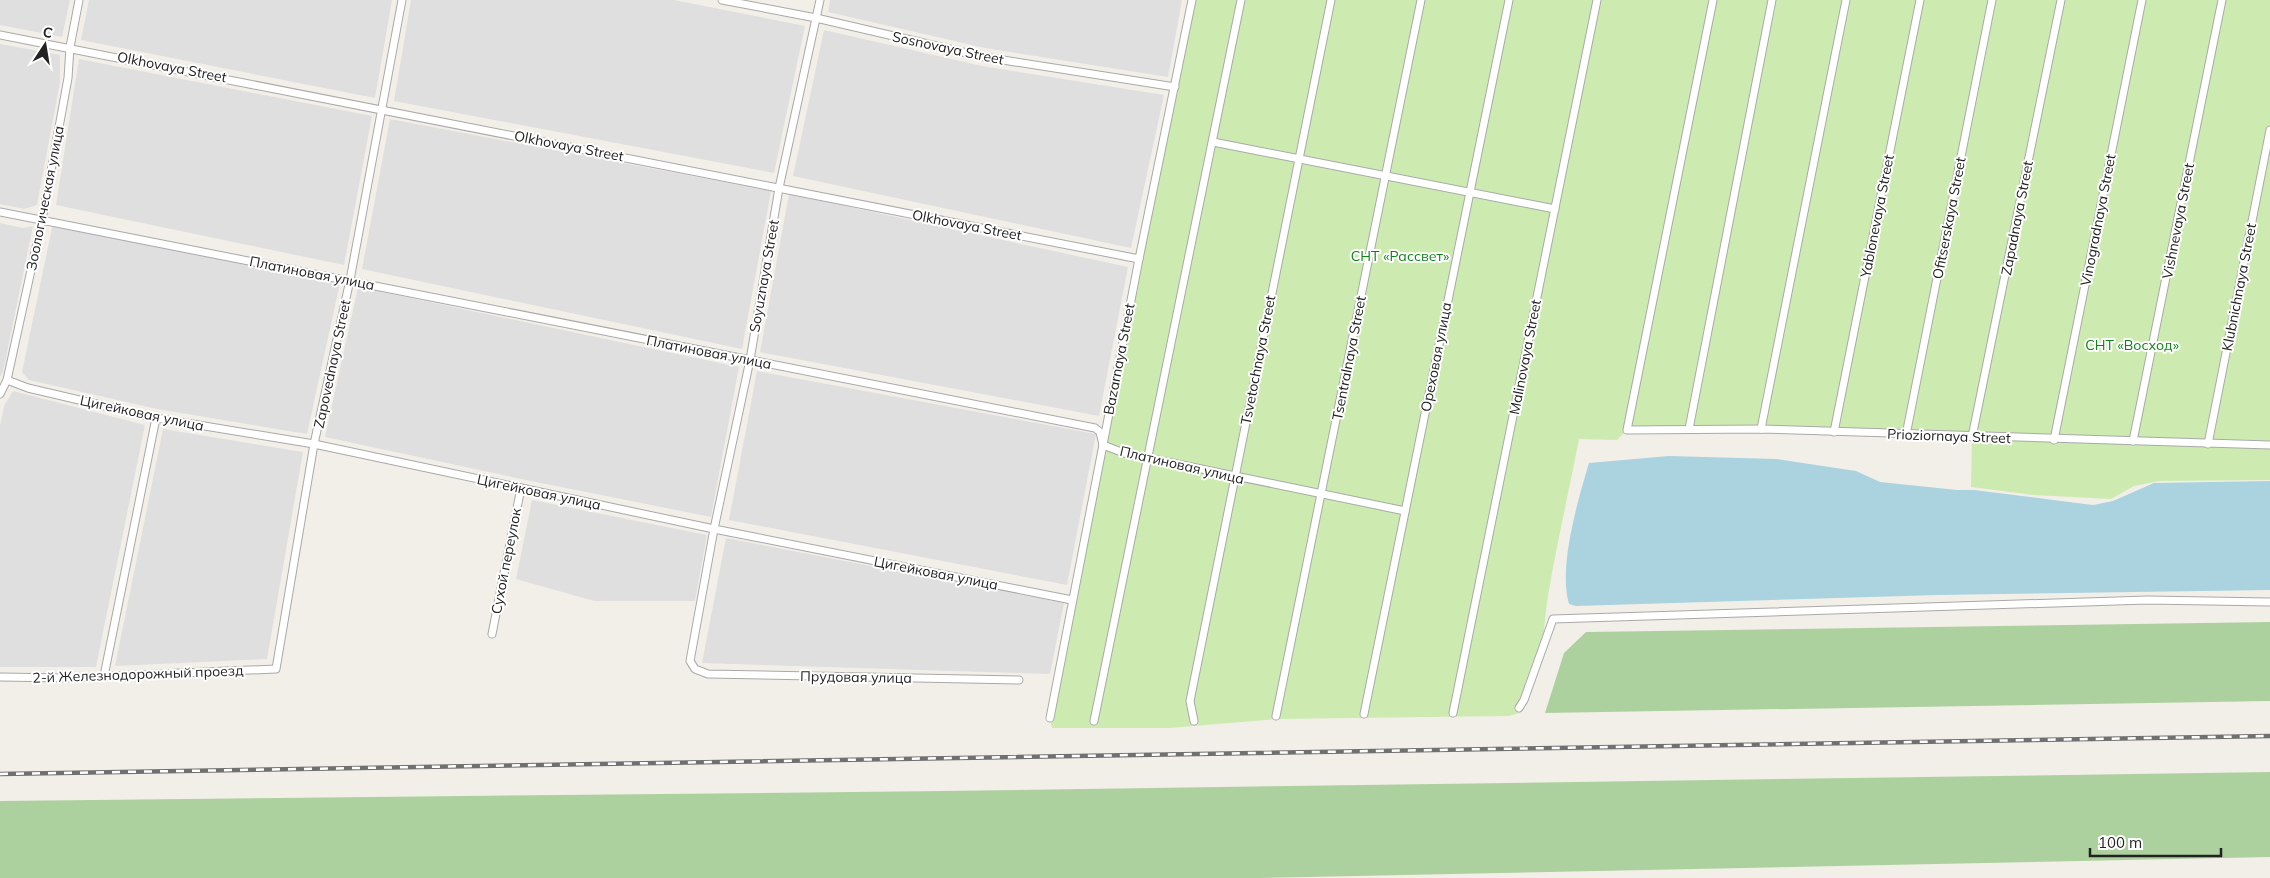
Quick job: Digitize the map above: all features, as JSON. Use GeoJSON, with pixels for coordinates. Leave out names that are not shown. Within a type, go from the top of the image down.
{"type":"FeatureCollection","features":[{"type":"Feature","properties":{"kind":"street","name":"Зоологическая улица"},"geometry":{"type":"LineString","coordinates":[[0,394],[7,380],[42,220],[68,78],[70,47],[79,0]]}},
{"type":"Feature","properties":{"kind":"street","name":"Zapovednaya Street"},"geometry":{"type":"LineString","coordinates":[[276,670],[314,444],[350,280],[402,0]]}},
{"type":"Feature","properties":{"kind":"street","name":"Sosnovaya Street"},"geometry":{"type":"LineString","coordinates":[[722,0],[816,18],[984,57],[1175,88]]}},
{"type":"Feature","properties":{"kind":"street","name":"Soyuznaya Street"},"geometry":{"type":"LineString","coordinates":[[695,668],[690,661],[714,529],[750,360],[780,188],[820,0]]}},
{"type":"Feature","properties":{"kind":"street","name":"Bazarnaya Street"},"geometry":{"type":"LineString","coordinates":[[1050,718],[1139,259],[1192,0]]}},
{"type":"Feature","properties":{"kind":"street"},"geometry":{"type":"LineString","coordinates":[[1094,721],[1242,0]]}},
{"type":"Feature","properties":{"kind":"street","name":"Tsvetochnaya Street"},"geometry":{"type":"LineString","coordinates":[[1194,720],[1190,701],[1331,0]]}},
{"type":"Feature","properties":{"kind":"street","name":"Tsentralnaya Street"},"geometry":{"type":"LineString","coordinates":[[1276,716],[1422,0]]}},
{"type":"Feature","properties":{"kind":"street","name":"Ореховая улица"},"geometry":{"type":"LineString","coordinates":[[1364,714],[1509,0]]}},
{"type":"Feature","properties":{"kind":"street","name":"Malinovaya Street"},"geometry":{"type":"LineString","coordinates":[[1453,713],[1597,0]]}},
{"type":"Feature","properties":{"kind":"street","name":"Prioziornaya Street"},"geometry":{"type":"LineString","coordinates":[[1712,0],[1627,430],[1761,429],[2054,440],[2270,445]]}},
{"type":"Feature","properties":{"kind":"street"},"geometry":{"type":"LineString","coordinates":[[1689,429],[1772,0]]}},
{"type":"Feature","properties":{"kind":"street"},"geometry":{"type":"LineString","coordinates":[[1761,429],[1846,0]]}},
{"type":"Feature","properties":{"kind":"street","name":"Yablonevaya Street"},"geometry":{"type":"LineString","coordinates":[[1834,432],[1920,0]]}},
{"type":"Feature","properties":{"kind":"street","name":"Ofitserskaya Street"},"geometry":{"type":"LineString","coordinates":[[1906,435],[1992,0]]}},
{"type":"Feature","properties":{"kind":"street","name":"Zapadnaya Street"},"geometry":{"type":"LineString","coordinates":[[1972,437],[2061,0]]}},
{"type":"Feature","properties":{"kind":"street","name":"Vinogradnaya Street"},"geometry":{"type":"LineString","coordinates":[[2054,440],[2142,0]]}},
{"type":"Feature","properties":{"kind":"street","name":"Vishnevaya Street"},"geometry":{"type":"LineString","coordinates":[[2133,442],[2222,0]]}},
{"type":"Feature","properties":{"kind":"street","name":"Olkhovaya Street"},"geometry":{"type":"LineString","coordinates":[[0,35],[70,47],[1139,259]]}},
{"type":"Feature","properties":{"kind":"street","name":"Klubnichnaya Street"},"geometry":{"type":"LineString","coordinates":[[2208,444],[2270,130]]}},
{"type":"Feature","properties":{"kind":"street"},"geometry":{"type":"LineString","coordinates":[[1213,142],[1556,209]]}},
{"type":"Feature","properties":{"kind":"street","name":"Платиновая улица"},"geometry":{"type":"LineString","coordinates":[[0,212],[1095,428],[1100,432],[1103,445],[1148,458],[1405,511]]}},
{"type":"Feature","properties":{"kind":"street","name":"Цигейковая улица"},"geometry":{"type":"LineString","coordinates":[[7,380],[28,388],[156,418],[314,444],[714,529],[1072,600]]}},
{"type":"Feature","properties":{"kind":"street"},"geometry":{"type":"LineString","coordinates":[[104,676],[156,418]]}},
{"type":"Feature","properties":{"kind":"street","name":"Сухой переулок"},"geometry":{"type":"LineString","coordinates":[[492,634],[521,488]]}},
{"type":"Feature","properties":{"kind":"street"},"geometry":{"type":"LineString","coordinates":[[1519,708],[1524,700],[1553,619],[2147,600],[2270,602]]}},
{"type":"Feature","properties":{"kind":"street","name":"Прудовая улица"},"geometry":{"type":"LineString","coordinates":[[695,668],[708,674],[1019,680]]}},
{"type":"Feature","properties":{"kind":"street","name":"2-й Железнодорожный проезд"},"geometry":{"type":"LineString","coordinates":[[0,677],[104,676],[276,670]]}},
{"type":"Feature","properties":{"kind":"shaded area"},"geometry":{"type":"Polygon","coordinates":[[[0,0],[70,0],[62,37],[0,25],[0,0]]]}},
{"type":"Feature","properties":{"kind":"shaded area"},"geometry":{"type":"Polygon","coordinates":[[[89,0],[392,0],[375,98],[81,40],[89,0]]]}},
{"type":"Feature","properties":{"kind":"shaded area"},"geometry":{"type":"Polygon","coordinates":[[[411,0],[674,0],[805,26],[774,173],[394,101],[411,0]]]}},
{"type":"Feature","properties":{"kind":"shaded area"},"geometry":{"type":"Polygon","coordinates":[[[830,0],[1182,0],[1168,77],[985,48],[828,12],[830,0]]]}},
{"type":"Feature","properties":{"kind":"shaded area"},"geometry":{"type":"Polygon","coordinates":[[[824,30],[982,66],[1164,95],[1131,248],[793,176],[824,30]]]}},
{"type":"Feature","properties":{"kind":"shaded area"},"geometry":{"type":"Polygon","coordinates":[[[0,44],[60,55],[60,82],[37,205],[24,209],[0,204],[0,44]]]}},
{"type":"Feature","properties":{"kind":"shaded area"},"geometry":{"type":"Polygon","coordinates":[[[79,59],[372,116],[344,265],[56,205],[79,59]]]}},
{"type":"Feature","properties":{"kind":"shaded area"},"geometry":{"type":"Polygon","coordinates":[[[390,119],[771,191],[742,349],[362,269],[390,119]]]}},
{"type":"Feature","properties":{"kind":"shaded area"},"geometry":{"type":"Polygon","coordinates":[[[789,194],[1128,267],[1099,416],[760,352],[789,194]]]}},
{"type":"Feature","properties":{"kind":"shaded area"},"geometry":{"type":"Polygon","coordinates":[[[0,223],[23,228],[33,226],[3,372],[0,377],[0,223]]]}},
{"type":"Feature","properties":{"kind":"shaded area"},"geometry":{"type":"Polygon","coordinates":[[[53,223],[340,283],[307,434],[157,409],[29,380],[22,372],[53,223]]]}},
{"type":"Feature","properties":{"kind":"shaded area"},"geometry":{"type":"Polygon","coordinates":[[[358,287],[739,367],[711,517],[325,437],[358,287]]]}},
{"type":"Feature","properties":{"kind":"shaded area"},"geometry":{"type":"Polygon","coordinates":[[[757,371],[1096,434],[1067,585],[729,520],[757,371]]]}},
{"type":"Feature","properties":{"kind":"shaded area"},"geometry":{"type":"Polygon","coordinates":[[[13,391],[145,425],[96,667],[0,667],[0,426],[4,406],[13,391]]]}},
{"type":"Feature","properties":{"kind":"shaded area"},"geometry":{"type":"Polygon","coordinates":[[[163,429],[303,452],[267,659],[115,666],[163,429]]]}},
{"type":"Feature","properties":{"kind":"shaded area"},"geometry":{"type":"Polygon","coordinates":[[[532,500],[707,535],[695,601],[594,601],[516,579],[532,500]]]}},
{"type":"Feature","properties":{"kind":"shaded area"},"geometry":{"type":"Polygon","coordinates":[[[726,538],[1064,603],[1050,674],[702,663],[726,538]]]}},
{"type":"Feature","properties":{"kind":"green space","name":"СНТ «Рассвет»"},"geometry":{"type":"Polygon","coordinates":[[[1192,0],[2270,0],[2270,480],[2160,481],[2134,486],[2111,499],[2033,495],[1971,487],[1972,437],[1761,429],[1627,430],[1617,440],[1579,439],[1548,596],[1538,672],[1527,701],[1519,713],[1509,716],[1277,719],[1170,728],[1052,728],[1050,718],[1192,0]]]}},
{"type":"Feature","properties":{"kind":"green space"},"geometry":{"type":"Polygon","coordinates":[[[2270,622],[2270,701],[1545,713],[1564,653],[1586,632],[2270,622]]]}},
{"type":"Feature","properties":{"kind":"green space"},"geometry":{"type":"Polygon","coordinates":[[[2270,772],[2270,857],[1259,878],[0,878],[0,801],[942,791],[2270,772]]]}},
{"type":"Feature","properties":{"kind":"water"},"geometry":{"type":"Polygon","coordinates":[[[1669,456],[1776,459],[1856,471],[1880,482],[1974,490],[2093,505],[2113,501],[2154,483],[2270,481],[2270,590],[1938,595],[1576,606],[1569,604],[1566,589],[1568,553],[1575,514],[1589,463],[1669,456]]]}},
{"type":"Feature","properties":{"kind":"railway"},"geometry":{"type":"LineString","coordinates":[[0,774],[2270,736]]}},
{"type":"Feature","properties":{"kind":"park label","name":"СНТ «Восход»"},"geometry":{"type":"Point","coordinates":[2132,345]}}]}
